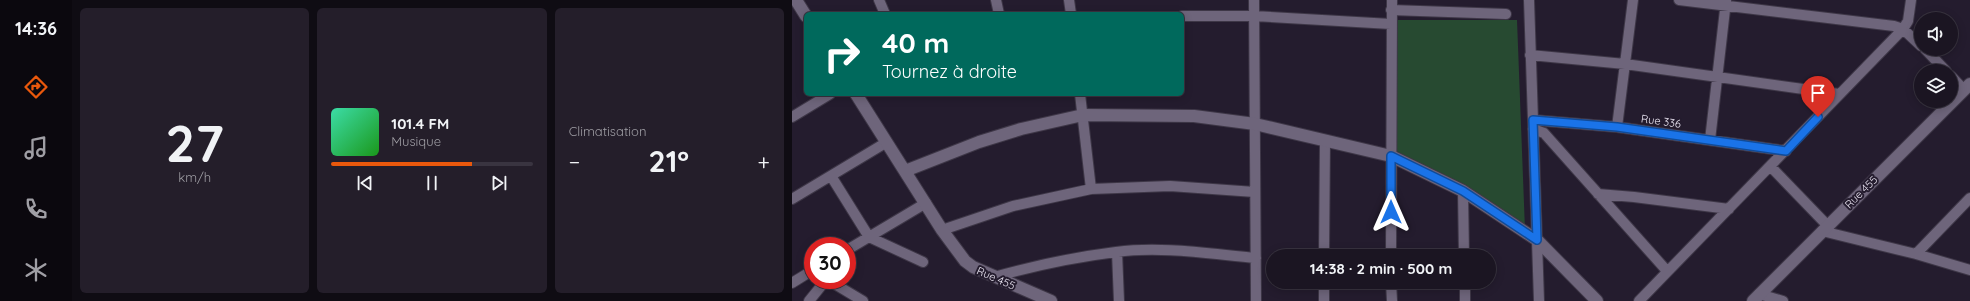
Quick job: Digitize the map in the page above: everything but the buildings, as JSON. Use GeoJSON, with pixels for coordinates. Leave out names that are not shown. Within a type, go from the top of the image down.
{"type":"FeatureCollection","features":[{"type":"Feature","properties":{"kind":"street"},"geometry":{"type":"LineString","coordinates":[[796,0],[804,13]]}},
{"type":"Feature","properties":{"kind":"street"},"geometry":{"type":"LineString","coordinates":[[879,0],[884,12]]}},
{"type":"Feature","properties":{"kind":"street"},"geometry":{"type":"LineString","coordinates":[[996,0],[998,12]]}},
{"type":"Feature","properties":{"kind":"street"},"geometry":{"type":"LineString","coordinates":[[1069,0],[1071,12]]}},
{"type":"Feature","properties":{"kind":"street"},"geometry":{"type":"LineString","coordinates":[[1254,0],[1256,301]]}},
{"type":"Feature","properties":{"kind":"street"},"geometry":{"type":"LineString","coordinates":[[1529,0],[1539,301]]}},
{"type":"Feature","properties":{"kind":"street"},"geometry":{"type":"LineString","coordinates":[[1617,127],[1632,0]]}},
{"type":"Feature","properties":{"kind":"street"},"geometry":{"type":"LineString","coordinates":[[1679,0],[1726,3],[1894,26],[1903,29],[1914,39]]}},
{"type":"Feature","properties":{"kind":"street"},"geometry":{"type":"LineString","coordinates":[[1639,301],[1771,167],[1839,94],[1903,29],[1908,21],[1911,0]]}},
{"type":"Feature","properties":{"kind":"street"},"geometry":{"type":"LineString","coordinates":[[1710,140],[1726,3]]}},
{"type":"Feature","properties":{"kind":"street"},"geometry":{"type":"LineString","coordinates":[[1391,249],[1392,5],[1506,14]]}},
{"type":"Feature","properties":{"kind":"street"},"geometry":{"type":"LineString","coordinates":[[1184,16],[1254,16],[1391,24]]}},
{"type":"Feature","properties":{"kind":"street"},"geometry":{"type":"LineString","coordinates":[[1530,55],[1625,64],[1839,94]]}},
{"type":"Feature","properties":{"kind":"street"},"geometry":{"type":"LineString","coordinates":[[1932,56],[1939,64]]}},
{"type":"Feature","properties":{"kind":"street"},"geometry":{"type":"LineString","coordinates":[[1958,81],[1967,87]]}},
{"type":"Feature","properties":{"kind":"street","name":"Rue 455"},"geometry":{"type":"LineString","coordinates":[[1756,298],[1967,87]]}},
{"type":"Feature","properties":{"kind":"street"},"geometry":{"type":"LineString","coordinates":[[792,117],[827,96]]}},
{"type":"Feature","properties":{"kind":"street"},"geometry":{"type":"LineString","coordinates":[[857,96],[942,230],[1013,206],[1091,189],[1170,186],[1255,192]]}},
{"type":"Feature","properties":{"kind":"street"},"geometry":{"type":"LineString","coordinates":[[1080,96],[1091,189]]}},
{"type":"Feature","properties":{"kind":"street"},"geometry":{"type":"LineString","coordinates":[[905,171],[986,140],[1066,118],[1083,115],[1194,116],[1255,124],[1391,156],[1463,191],[1537,240],[1597,301]]}},
{"type":"Feature","properties":{"kind":"street"},"geometry":{"type":"LineString","coordinates":[[1533,125],[1544,134],[1667,271]]}},
{"type":"Feature","properties":{"kind":"street","name":"Rue 336"},"geometry":{"type":"LineString","coordinates":[[1533,125],[1617,127],[1786,151]]}},
{"type":"Feature","properties":{"kind":"street"},"geometry":{"type":"LineString","coordinates":[[1324,249],[1325,140]]}},
{"type":"Feature","properties":{"kind":"street"},"geometry":{"type":"LineString","coordinates":[[792,199],[887,142]]}},
{"type":"Feature","properties":{"kind":"street"},"geometry":{"type":"LineString","coordinates":[[1771,167],[1825,228],[1970,270]]}},
{"type":"Feature","properties":{"kind":"street"},"geometry":{"type":"LineString","coordinates":[[830,176],[870,237],[923,262]]}},
{"type":"Feature","properties":{"kind":"street"},"geometry":{"type":"LineString","coordinates":[[1463,191],[1464,249]]}},
{"type":"Feature","properties":{"kind":"street"},"geometry":{"type":"LineString","coordinates":[[1598,194],[1729,209]]}},
{"type":"Feature","properties":{"kind":"street"},"geometry":{"type":"LineString","coordinates":[[1916,254],[1970,198]]}},
{"type":"Feature","properties":{"kind":"street"},"geometry":{"type":"LineString","coordinates":[[856,245],[926,203]]}},
{"type":"Feature","properties":{"kind":"street","name":"Rue 455"},"geometry":{"type":"LineString","coordinates":[[942,230],[965,261],[973,267],[1051,301]]}},
{"type":"Feature","properties":{"kind":"street"},"geometry":{"type":"LineString","coordinates":[[994,277],[1021,269],[1117,252],[1169,250],[1256,258]]}},
{"type":"Feature","properties":{"kind":"street"},"geometry":{"type":"LineString","coordinates":[[1117,252],[1119,301]]}},
{"type":"Feature","properties":{"kind":"street"},"geometry":{"type":"LineString","coordinates":[[792,283],[804,276]]}},
{"type":"Feature","properties":{"kind":"street"},"geometry":{"type":"LineString","coordinates":[[809,301],[819,289]]}},
{"type":"Feature","properties":{"kind":"street"},"geometry":{"type":"LineString","coordinates":[[842,289],[863,301]]}},
{"type":"Feature","properties":{"kind":"street"},"geometry":{"type":"LineString","coordinates":[[1324,289],[1324,301]]}},
{"type":"Feature","properties":{"kind":"street"},"geometry":{"type":"LineString","coordinates":[[1391,289],[1392,301]]}},
{"type":"Feature","properties":{"kind":"street"},"geometry":{"type":"LineString","coordinates":[[1465,289],[1466,301]]}},
{"type":"Feature","properties":{"kind":"street"},"geometry":{"type":"LineString","coordinates":[[1756,298],[1783,301]]}},
{"type":"Feature","properties":{"kind":"green space"},"geometry":{"type":"Polygon","coordinates":[[[1397,20],[1517,20],[1525,230],[1397,154],[1397,20]]]}},
{"type":"Feature","properties":{"kind":"route"},"geometry":{"type":"LineString","coordinates":[[1391,212],[1391,156],[1463,191],[1537,240],[1533,120],[1617,127],[1786,151],[1818,117]]}}]}
